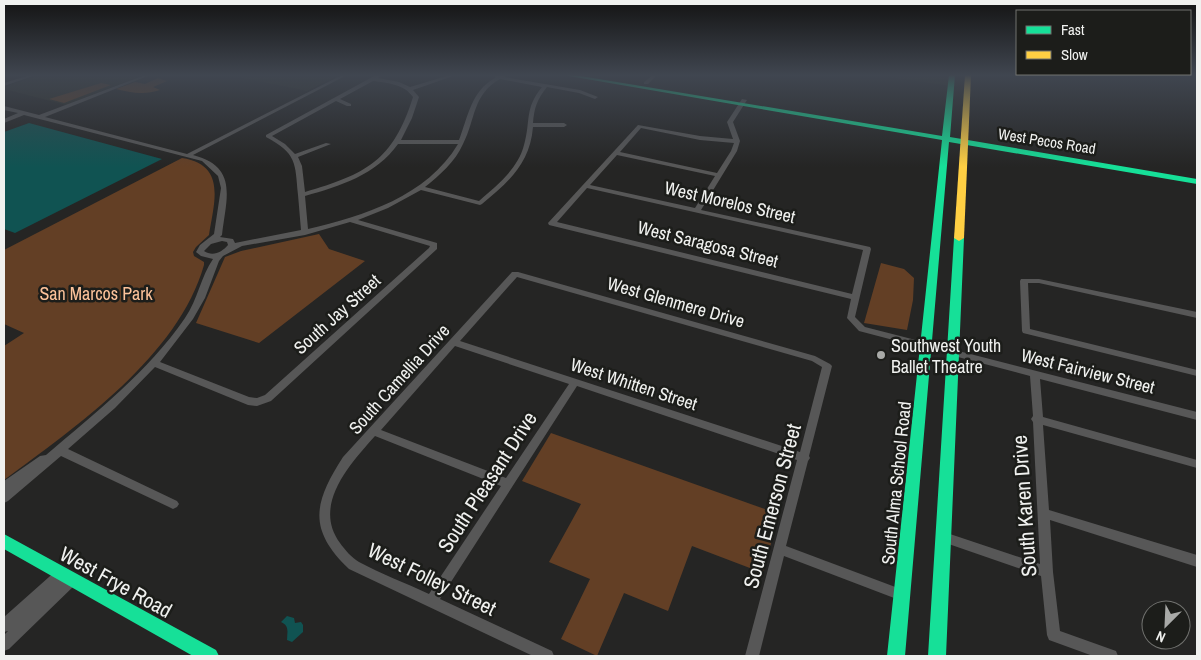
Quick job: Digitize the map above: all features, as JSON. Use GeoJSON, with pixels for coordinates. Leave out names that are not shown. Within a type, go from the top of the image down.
{"type":"FeatureCollection","features":[{"type":"Feature","properties":{"kind":"main road","name":"West Pecos Road"},"geometry":{"type":"LineString","coordinates":[[765,106],[1197,175]]}},
{"type":"Feature","properties":{"kind":"main road","name":"South Alma School Road"},"geometry":{"type":"LineString","coordinates":[[896,656],[949,106]]}},
{"type":"Feature","properties":{"kind":"main road"},"geometry":{"type":"LineString","coordinates":[[937,656],[967,106]]}},
{"type":"Feature","properties":{"kind":"main road","name":"West Pecos Road"},"geometry":{"type":"LineString","coordinates":[[965,139],[1197,181]]}},
{"type":"Feature","properties":{"kind":"main road","name":"West Frye Road"},"geometry":{"type":"LineString","coordinates":[[4,541],[210,656]]}},
{"type":"Feature","properties":{"kind":"street"},"geometry":{"type":"LineString","coordinates":[[40,117],[69,106]]}},
{"type":"Feature","properties":{"kind":"street"},"geometry":{"type":"LineString","coordinates":[[189,155],[285,106]]}},
{"type":"Feature","properties":{"kind":"street"},"geometry":{"type":"LineString","coordinates":[[268,136],[323,106]]}},
{"type":"Feature","properties":{"kind":"street"},"geometry":{"type":"LineString","coordinates":[[301,195],[362,172],[390,152],[397,142],[412,106]]}},
{"type":"Feature","properties":{"kind":"street"},"geometry":{"type":"LineString","coordinates":[[220,237],[201,249],[202,254],[214,257],[235,245],[305,233],[350,220],[401,198],[446,165],[455,154],[461,142],[472,106]]}},
{"type":"Feature","properties":{"kind":"street"},"geometry":{"type":"LineString","coordinates":[[418,187],[480,203],[500,186],[521,159],[528,145],[532,106]]}},
{"type":"Feature","properties":{"kind":"street"},"geometry":{"type":"LineString","coordinates":[[697,211],[734,151],[737,141],[730,122],[740,106]]}},
{"type":"Feature","properties":{"kind":"street"},"geometry":{"type":"LineString","coordinates":[[4,108],[204,160],[221,175],[224,188],[220,237]]}},
{"type":"Feature","properties":{"kind":"street"},"geometry":{"type":"LineString","coordinates":[[4,121],[24,113]]}},
{"type":"Feature","properties":{"kind":"street"},"geometry":{"type":"LineString","coordinates":[[530,125],[564,125]]}},
{"type":"Feature","properties":{"kind":"street"},"geometry":{"type":"LineString","coordinates":[[586,186],[640,126],[700,138],[737,141]]}},
{"type":"Feature","properties":{"kind":"street"},"geometry":{"type":"LineString","coordinates":[[268,136],[285,145],[295,156],[299,166],[305,233]]}},
{"type":"Feature","properties":{"kind":"street"},"geometry":{"type":"LineString","coordinates":[[397,142],[461,142]]}},
{"type":"Feature","properties":{"kind":"street"},"geometry":{"type":"LineString","coordinates":[[295,156],[328,144]]}},
{"type":"Feature","properties":{"kind":"street"},"geometry":{"type":"LineString","coordinates":[[616,153],[719,175]]}},
{"type":"Feature","properties":{"kind":"street","name":"West Morelos Street"},"geometry":{"type":"LineString","coordinates":[[586,186],[867,249]]}},
{"type":"Feature","properties":{"kind":"street","name":"West Saragosa Street"},"geometry":{"type":"LineString","coordinates":[[586,186],[552,223],[856,298]]}},
{"type":"Feature","properties":{"kind":"street","name":"South Jay Street"},"geometry":{"type":"LineString","coordinates":[[154,363],[248,401],[257,402],[268,398],[433,249],[434,245],[350,220]]}},
{"type":"Feature","properties":{"kind":"street"},"geometry":{"type":"LineString","coordinates":[[220,237],[235,245]]}},
{"type":"Feature","properties":{"kind":"street"},"geometry":{"type":"LineString","coordinates":[[855,324],[851,318],[867,249]]}},
{"type":"Feature","properties":{"kind":"street"},"geometry":{"type":"LineString","coordinates":[[4,498],[112,405],[154,363],[189,319],[209,279],[214,257]]}},
{"type":"Feature","properties":{"kind":"street","name":"South Camellia Drive"},"geometry":{"type":"LineString","coordinates":[[324,515],[329,491],[336,476],[373,431],[515,274]]}},
{"type":"Feature","properties":{"kind":"street","name":"West Glenmere Drive"},"geometry":{"type":"LineString","coordinates":[[515,274],[806,356],[827,366]]}},
{"type":"Feature","properties":{"kind":"street"},"geometry":{"type":"LineString","coordinates":[[1197,315],[1038,281],[1024,281],[1026,331],[1197,373]]}},
{"type":"Feature","properties":{"kind":"street","name":"West Fairview Street"},"geometry":{"type":"LineString","coordinates":[[855,324],[862,329],[927,347],[1197,416]]}},
{"type":"Feature","properties":{"kind":"street","name":"West Whitten Street"},"geometry":{"type":"LineString","coordinates":[[453,342],[805,458]]}},
{"type":"Feature","properties":{"kind":"street","name":"South Emerson Street"},"geometry":{"type":"LineString","coordinates":[[752,656],[805,458],[827,366]]}},
{"type":"Feature","properties":{"kind":"street","name":"South Karen Drive"},"geometry":{"type":"LineString","coordinates":[[1034,374],[1036,419],[1045,514],[1047,572],[1054,635],[1111,656]]}},
{"type":"Feature","properties":{"kind":"street","name":"South Pleasant Drive"},"geometry":{"type":"LineString","coordinates":[[431,602],[574,383]]}},
{"type":"Feature","properties":{"kind":"street"},"geometry":{"type":"LineString","coordinates":[[1036,419],[1197,464]]}},
{"type":"Feature","properties":{"kind":"street"},"geometry":{"type":"LineString","coordinates":[[373,431],[508,484]]}},
{"type":"Feature","properties":{"kind":"street"},"geometry":{"type":"LineString","coordinates":[[4,487],[26,470],[59,450]]}},
{"type":"Feature","properties":{"kind":"street"},"geometry":{"type":"LineString","coordinates":[[59,450],[173,504]]}},
{"type":"Feature","properties":{"kind":"street"},"geometry":{"type":"LineString","coordinates":[[1045,514],[1197,561]]}},
{"type":"Feature","properties":{"kind":"street","name":"West Folley Street"},"geometry":{"type":"LineString","coordinates":[[324,515],[330,538],[338,553],[353,565],[546,656]]}},
{"type":"Feature","properties":{"kind":"street"},"geometry":{"type":"LineString","coordinates":[[944,536],[1047,572]]}},
{"type":"Feature","properties":{"kind":"street"},"geometry":{"type":"LineString","coordinates":[[780,550],[902,595]]}},
{"type":"Feature","properties":{"kind":"street"},"geometry":{"type":"LineString","coordinates":[[5,636],[68,576]]}},
{"type":"Feature","properties":{"kind":"green space","name":"San Marcos Park"},"geometry":{"type":"Polygon","coordinates":[[[182,158],[196,162],[206,168],[212,177],[215,198],[209,235],[193,252],[194,256],[204,262],[204,265],[191,298],[172,329],[149,359],[122,386],[93,412],[4,480],[4,346],[24,333],[4,324],[4,250],[182,158]]]}},
{"type":"Feature","properties":{"kind":"green space"},"geometry":{"type":"Polygon","coordinates":[[[319,234],[329,249],[365,261],[259,343],[196,323],[225,257],[241,251],[319,234]]]}},
{"type":"Feature","properties":{"kind":"green space"},"geometry":{"type":"Polygon","coordinates":[[[881,263],[904,269],[914,278],[913,300],[907,330],[864,323],[881,263]]]}},
{"type":"Feature","properties":{"kind":"green space"},"geometry":{"type":"Polygon","coordinates":[[[551,433],[779,514],[763,573],[692,546],[668,611],[624,593],[597,656],[561,639],[590,579],[549,562],[581,504],[522,481],[551,433]]]}},
{"type":"Feature","properties":{"kind":"water"},"geometry":{"type":"Polygon","coordinates":[[[29,123],[162,159],[15,233],[4,229],[4,132],[29,123]]]}},
{"type":"Feature","properties":{"kind":"water"},"geometry":{"type":"Polygon","coordinates":[[[287,616],[294,618],[295,623],[301,622],[303,625],[303,632],[292,642],[287,640],[287,628],[281,622],[287,616]]]}},
{"type":"Feature","properties":{"kind":"traffic: fast"},"geometry":{"type":"LineString","coordinates":[[749,106],[1197,181]]}},
{"type":"Feature","properties":{"kind":"traffic: fast"},"geometry":{"type":"LineString","coordinates":[[896,656],[949,106]]}},
{"type":"Feature","properties":{"kind":"traffic: fast"},"geometry":{"type":"LineString","coordinates":[[937,656],[959,238]]}},
{"type":"Feature","properties":{"kind":"traffic: fast"},"geometry":{"type":"LineString","coordinates":[[4,541],[210,656]]}},
{"type":"Feature","properties":{"kind":"traffic: slow"},"geometry":{"type":"LineString","coordinates":[[959,238],[966,106]]}},
{"type":"Feature","properties":{"kind":"place","name":"Southwest Youth Ballet Theatre"},"geometry":{"type":"Point","coordinates":[881,355]}}]}
